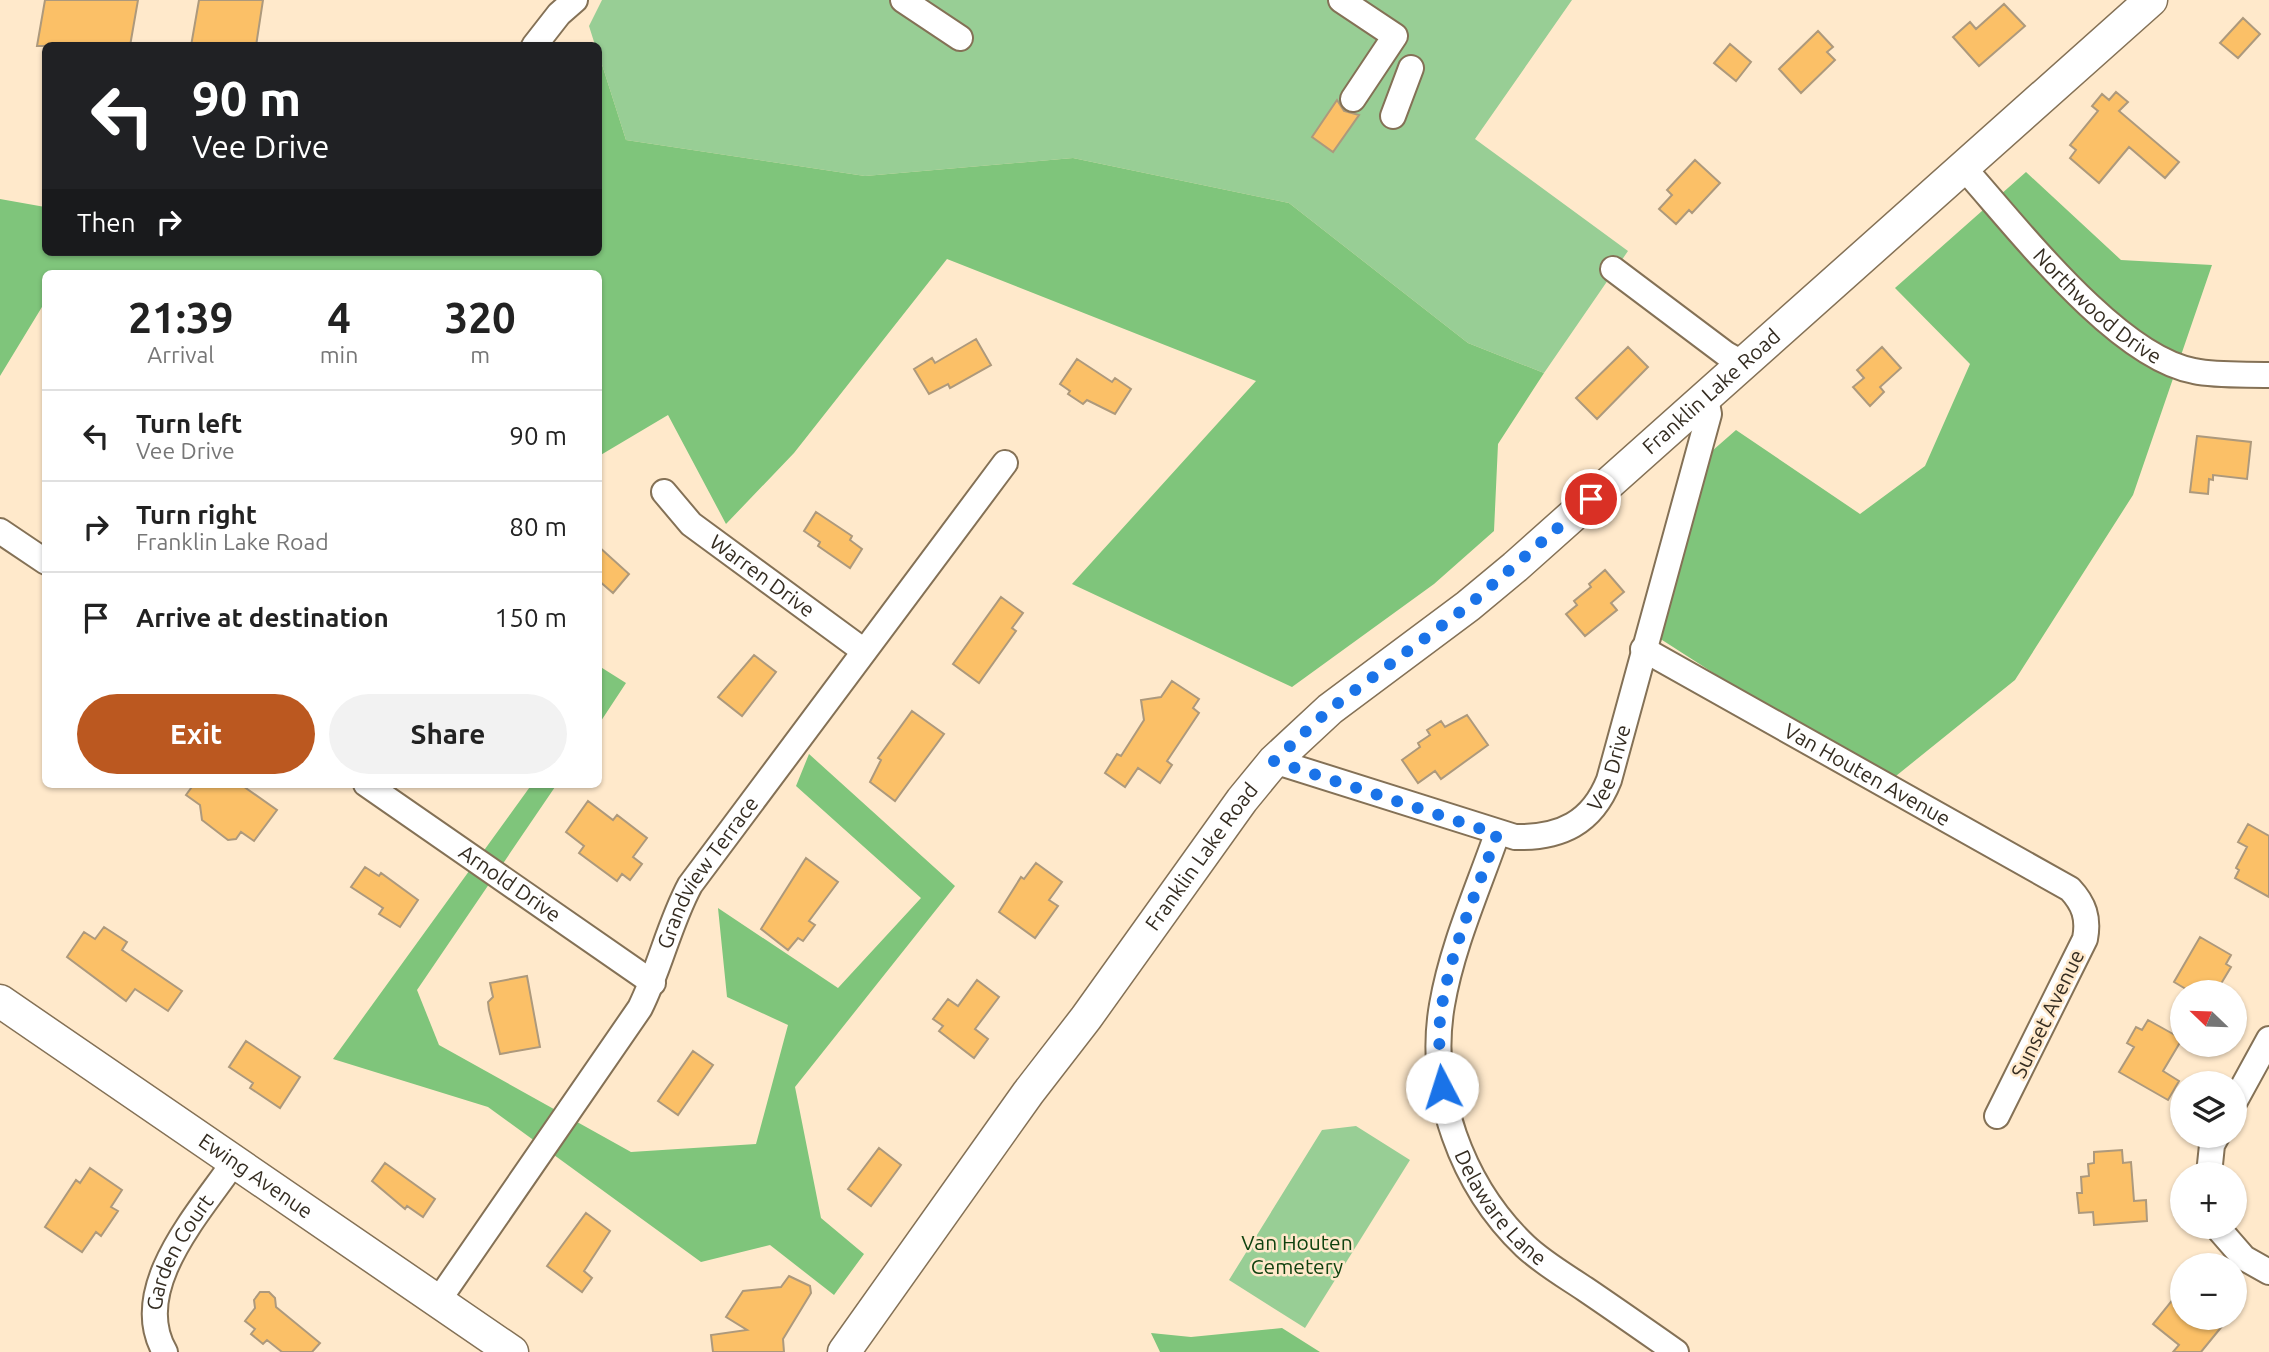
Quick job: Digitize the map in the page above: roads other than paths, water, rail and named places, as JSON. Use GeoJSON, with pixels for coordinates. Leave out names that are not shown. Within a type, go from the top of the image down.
{"type":"FeatureCollection","features":[{"type":"Feature","properties":{"kind":"main road","name":"Franklin Lake Road"},"geometry":{"type":"LineString","coordinates":[[844,1352],[1028,1093],[1086,1018],[1242,800],[1274,761],[1330,709],[1505,575],[2151,0]]}},
{"type":"Feature","properties":{"kind":"main road","name":"Ewing Avenue"},"geometry":{"type":"LineString","coordinates":[[0,1001],[512,1352]]}},
{"type":"Feature","properties":{"kind":"street"},"geometry":{"type":"LineString","coordinates":[[537,42],[559,14],[575,0]]}},
{"type":"Feature","properties":{"kind":"street"},"geometry":{"type":"LineString","coordinates":[[903,0],[960,38]]}},
{"type":"Feature","properties":{"kind":"street"},"geometry":{"type":"LineString","coordinates":[[1341,0],[1395,36],[1398,61],[1393,117]]}},
{"type":"Feature","properties":{"kind":"street"},"geometry":{"type":"LineString","coordinates":[[1353,99],[1398,61]]}},
{"type":"Feature","properties":{"kind":"street","name":"Northwood Drive"},"geometry":{"type":"LineString","coordinates":[[1962,167],[2053,266],[2128,340],[2193,372],[2269,375]]}},
{"type":"Feature","properties":{"kind":"street"},"geometry":{"type":"LineString","coordinates":[[1613,269],[1726,354],[1744,364]]}},
{"type":"Feature","properties":{"kind":"street","name":"Vee Drive"},"geometry":{"type":"LineString","coordinates":[[1274,761],[1497,834],[1538,838],[1559,833],[1591,813],[1609,780],[1709,414],[1706,398]]}},
{"type":"Feature","properties":{"kind":"street","name":"Grandview Terrace"},"geometry":{"type":"LineString","coordinates":[[438,1301],[640,1008],[653,983],[674,914],[690,885],[1005,463]]}},
{"type":"Feature","properties":{"kind":"street","name":"Warren Drive"},"geometry":{"type":"LineString","coordinates":[[664,492],[691,524],[864,651]]}},
{"type":"Feature","properties":{"kind":"street"},"geometry":{"type":"LineString","coordinates":[[0,531],[42,559]]}},
{"type":"Feature","properties":{"kind":"street","name":"Van Houten Avenue"},"geometry":{"type":"LineString","coordinates":[[1643,649],[2070,889],[2085,910]]}},
{"type":"Feature","properties":{"kind":"street","name":"Arnold Drive"},"geometry":{"type":"LineString","coordinates":[[372,788],[653,983]]}},
{"type":"Feature","properties":{"kind":"street","name":"Delaware Lane"},"geometry":{"type":"LineString","coordinates":[[1497,834],[1449,972],[1442,1005],[1439,1048],[1442,1087],[1450,1124],[1480,1190],[1525,1246],[1555,1270],[1676,1352]]}},
{"type":"Feature","properties":{"kind":"street","name":"Sunset Avenue"},"geometry":{"type":"LineString","coordinates":[[1997,1116],[2085,939],[2085,910]]}},
{"type":"Feature","properties":{"kind":"street"},"geometry":{"type":"LineString","coordinates":[[2247,1079],[2269,1040]]}},
{"type":"Feature","properties":{"kind":"street","name":"Garden Court"},"geometry":{"type":"LineString","coordinates":[[165,1352],[156,1336],[153,1310],[160,1278],[170,1256],[234,1162]]}},
{"type":"Feature","properties":{"kind":"street"},"geometry":{"type":"LineString","coordinates":[[2227,1239],[2244,1258],[2269,1272]]}},
{"type":"Feature","properties":{"kind":"park label","name":"Van Houten Cemetery"},"geometry":{"type":"Point","coordinates":[1297,1255]}}]}
